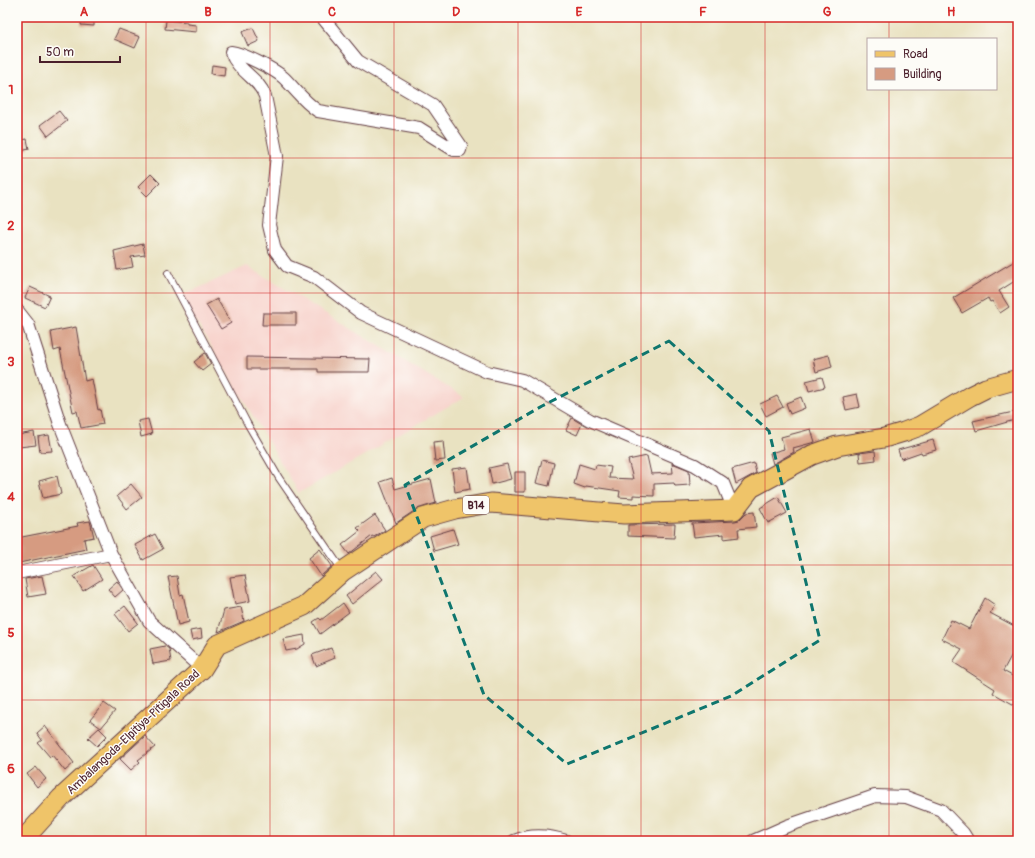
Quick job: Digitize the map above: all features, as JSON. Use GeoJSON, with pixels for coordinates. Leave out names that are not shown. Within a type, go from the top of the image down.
{"type":"FeatureCollection","features":[{"type":"Feature","properties":{"kind":"main road"},"geometry":{"type":"LineString","coordinates":[[734,510],[751,488],[812,455],[837,446],[884,438],[904,432],[920,426],[986,388],[1018,379]]}},
{"type":"Feature","properties":{"kind":"main road","name":"Ambalangoda-Elpitiya-Pitigala Road"},"geometry":{"type":"LineString","coordinates":[[22,841],[61,798],[202,669],[217,645],[304,606],[343,571],[423,518],[455,509],[491,503],[624,514],[734,510]]}},
{"type":"Feature","properties":{"kind":"street"},"geometry":{"type":"LineString","coordinates":[[322,17],[358,60],[433,105],[461,146],[460,150],[454,150],[419,128],[318,111],[306,104],[283,77],[240,53],[231,52],[234,62],[262,87],[265,96],[277,156],[269,225],[275,250],[287,266],[314,277],[361,313],[487,372],[522,380],[590,420],[695,465],[723,483],[734,510]]}},
{"type":"Feature","properties":{"kind":"street"},"geometry":{"type":"LineString","coordinates":[[17,310],[28,324],[60,424],[111,554],[149,621],[202,669]]}},
{"type":"Feature","properties":{"kind":"street"},"geometry":{"type":"LineString","coordinates":[[17,573],[111,554]]}},
{"type":"Feature","properties":{"kind":"street"},"geometry":{"type":"LineString","coordinates":[[753,841],[787,826],[875,796],[906,797],[941,810],[963,833],[968,841]]}},
{"type":"Feature","properties":{"kind":"street"},"geometry":{"type":"LineString","coordinates":[[514,841],[526,836],[553,836],[566,841]]}},
{"type":"Feature","properties":{"kind":"lane"},"geometry":{"type":"LineString","coordinates":[[168,273],[247,423],[279,478],[343,571]]}},
{"type":"Feature","properties":{"kind":"highlighted area"},"geometry":{"type":"Polygon","coordinates":[[[669,341],[769,431],[820,640],[731,696],[567,764],[484,695],[405,485],[542,406],[669,341]]]}},
{"type":"Feature","properties":{"kind":"shaded area"},"geometry":{"type":"Polygon","coordinates":[[[247,266],[464,397],[299,493],[181,296],[247,266]]]}},
{"type":"Feature","properties":{"kind":"building"},"geometry":{"type":"Polygon","coordinates":[[[82,17],[94,17],[94,26],[81,25],[82,17]]]}},
{"type":"Feature","properties":{"kind":"building"},"geometry":{"type":"Polygon","coordinates":[[[166,20],[187,22],[187,24],[196,25],[196,32],[165,29],[166,20]]]}},
{"type":"Feature","properties":{"kind":"building"},"geometry":{"type":"Polygon","coordinates":[[[253,28],[259,41],[248,46],[242,32],[253,28]]]}},
{"type":"Feature","properties":{"kind":"building"},"geometry":{"type":"Polygon","coordinates":[[[119,29],[140,37],[135,48],[114,39],[119,29]]]}},
{"type":"Feature","properties":{"kind":"building"},"geometry":{"type":"Polygon","coordinates":[[[212,65],[225,67],[224,76],[211,74],[212,65]]]}},
{"type":"Feature","properties":{"kind":"building"},"geometry":{"type":"Polygon","coordinates":[[[59,111],[67,121],[48,136],[40,125],[59,111]]]}},
{"type":"Feature","properties":{"kind":"building"},"geometry":{"type":"Polygon","coordinates":[[[27,139],[29,149],[17,152],[17,141],[27,139]]]}},
{"type":"Feature","properties":{"kind":"building"},"geometry":{"type":"Polygon","coordinates":[[[151,174],[160,183],[147,196],[138,187],[151,174]]]}},
{"type":"Feature","properties":{"kind":"building"},"geometry":{"type":"Polygon","coordinates":[[[143,244],[145,255],[131,257],[133,267],[117,270],[114,251],[143,244]]]}},
{"type":"Feature","properties":{"kind":"building"},"geometry":{"type":"Polygon","coordinates":[[[1018,259],[1018,279],[999,291],[1009,307],[1000,313],[992,301],[990,302],[988,298],[962,313],[953,298],[1018,259]]]}},
{"type":"Feature","properties":{"kind":"building"},"geometry":{"type":"Polygon","coordinates":[[[30,287],[50,296],[45,307],[25,298],[30,287]]]}},
{"type":"Feature","properties":{"kind":"building"},"geometry":{"type":"Polygon","coordinates":[[[217,299],[231,323],[221,329],[206,305],[217,299]]]}},
{"type":"Feature","properties":{"kind":"building"},"geometry":{"type":"Polygon","coordinates":[[[263,313],[296,313],[296,325],[262,325],[263,313]]]}},
{"type":"Feature","properties":{"kind":"building"},"geometry":{"type":"Polygon","coordinates":[[[76,327],[85,381],[92,379],[98,410],[100,409],[103,424],[81,428],[77,411],[73,412],[60,349],[54,351],[51,332],[76,327]]]}},
{"type":"Feature","properties":{"kind":"building"},"geometry":{"type":"Polygon","coordinates":[[[205,353],[211,364],[202,371],[194,362],[205,353]]]}},
{"type":"Feature","properties":{"kind":"building"},"geometry":{"type":"Polygon","coordinates":[[[829,355],[832,367],[816,372],[813,359],[829,355]]]}},
{"type":"Feature","properties":{"kind":"building"},"geometry":{"type":"Polygon","coordinates":[[[247,357],[370,359],[369,372],[318,372],[318,369],[247,369],[247,357]]]}},
{"type":"Feature","properties":{"kind":"building"},"geometry":{"type":"Polygon","coordinates":[[[822,377],[825,387],[809,391],[806,381],[822,377]]]}},
{"type":"Feature","properties":{"kind":"building"},"geometry":{"type":"Polygon","coordinates":[[[857,394],[860,407],[846,410],[843,397],[857,394]]]}},
{"type":"Feature","properties":{"kind":"building"},"geometry":{"type":"Polygon","coordinates":[[[777,396],[783,407],[766,416],[760,404],[777,396]]]}},
{"type":"Feature","properties":{"kind":"building"},"geometry":{"type":"Polygon","coordinates":[[[801,397],[805,408],[790,414],[786,403],[801,397]]]}},
{"type":"Feature","properties":{"kind":"building"},"geometry":{"type":"Polygon","coordinates":[[[1018,411],[1018,419],[976,431],[973,421],[1018,411]]]}},
{"type":"Feature","properties":{"kind":"building"},"geometry":{"type":"Polygon","coordinates":[[[572,418],[582,424],[577,435],[566,430],[572,418]]]}},
{"type":"Feature","properties":{"kind":"building"},"geometry":{"type":"Polygon","coordinates":[[[148,419],[152,434],[141,437],[138,421],[148,419]]]}},
{"type":"Feature","properties":{"kind":"building"},"geometry":{"type":"Polygon","coordinates":[[[811,429],[815,442],[793,448],[794,452],[773,464],[770,453],[784,449],[781,437],[811,429]]]}},
{"type":"Feature","properties":{"kind":"building"},"geometry":{"type":"Polygon","coordinates":[[[34,432],[36,445],[19,447],[18,435],[34,432]]]}},
{"type":"Feature","properties":{"kind":"building"},"geometry":{"type":"Polygon","coordinates":[[[49,435],[52,451],[40,452],[38,437],[49,435]]]}},
{"type":"Feature","properties":{"kind":"building"},"geometry":{"type":"Polygon","coordinates":[[[933,440],[936,450],[922,454],[921,452],[901,459],[898,450],[933,440]]]}},
{"type":"Feature","properties":{"kind":"building"},"geometry":{"type":"Polygon","coordinates":[[[443,441],[445,460],[435,461],[433,442],[443,441]]]}},
{"type":"Feature","properties":{"kind":"building"},"geometry":{"type":"Polygon","coordinates":[[[875,451],[876,460],[860,462],[859,453],[875,451]]]}},
{"type":"Feature","properties":{"kind":"building"},"geometry":{"type":"Polygon","coordinates":[[[647,456],[651,474],[673,473],[672,463],[689,470],[690,485],[675,486],[674,483],[654,484],[654,496],[633,495],[633,498],[619,497],[620,491],[586,486],[585,488],[574,484],[579,464],[595,469],[596,465],[611,467],[609,478],[633,479],[628,460],[647,456]]]}},
{"type":"Feature","properties":{"kind":"building"},"geometry":{"type":"Polygon","coordinates":[[[542,460],[554,463],[549,486],[536,483],[542,460]]]}},
{"type":"Feature","properties":{"kind":"building"},"geometry":{"type":"Polygon","coordinates":[[[754,463],[756,473],[736,484],[732,469],[754,463]]]}},
{"type":"Feature","properties":{"kind":"building"},"geometry":{"type":"Polygon","coordinates":[[[507,464],[511,479],[492,484],[489,468],[507,464]]]}},
{"type":"Feature","properties":{"kind":"building"},"geometry":{"type":"Polygon","coordinates":[[[467,467],[470,489],[455,492],[452,469],[467,467]]]}},
{"type":"Feature","properties":{"kind":"building"},"geometry":{"type":"Polygon","coordinates":[[[515,472],[525,472],[525,492],[515,492],[515,472]]]}},
{"type":"Feature","properties":{"kind":"building"},"geometry":{"type":"Polygon","coordinates":[[[57,476],[61,494],[43,498],[39,481],[57,476]]]}},
{"type":"Feature","properties":{"kind":"building"},"geometry":{"type":"Polygon","coordinates":[[[392,478],[395,489],[431,479],[436,503],[417,509],[396,523],[380,482],[392,478]]]}},
{"type":"Feature","properties":{"kind":"building"},"geometry":{"type":"Polygon","coordinates":[[[131,484],[142,497],[127,509],[117,496],[131,484]]]}},
{"type":"Feature","properties":{"kind":"building"},"geometry":{"type":"Polygon","coordinates":[[[778,497],[787,513],[768,523],[760,508],[778,497]]]}},
{"type":"Feature","properties":{"kind":"building"},"geometry":{"type":"Polygon","coordinates":[[[754,512],[756,527],[738,529],[739,537],[724,539],[724,534],[694,537],[692,523],[735,521],[739,520],[746,513],[754,512]]]}},
{"type":"Feature","properties":{"kind":"building"},"geometry":{"type":"Polygon","coordinates":[[[375,515],[385,530],[374,537],[372,536],[349,554],[342,545],[360,531],[357,528],[375,515]]]}},
{"type":"Feature","properties":{"kind":"building"},"geometry":{"type":"Polygon","coordinates":[[[90,521],[94,537],[84,539],[86,549],[19,563],[17,538],[78,526],[77,523],[90,521]]]}},
{"type":"Feature","properties":{"kind":"building"},"geometry":{"type":"Polygon","coordinates":[[[675,524],[674,538],[628,536],[628,525],[675,524]]]}},
{"type":"Feature","properties":{"kind":"building"},"geometry":{"type":"Polygon","coordinates":[[[453,529],[458,544],[434,551],[430,536],[453,529]]]}},
{"type":"Feature","properties":{"kind":"building"},"geometry":{"type":"Polygon","coordinates":[[[155,534],[163,549],[143,560],[135,545],[155,534]]]}},
{"type":"Feature","properties":{"kind":"building"},"geometry":{"type":"Polygon","coordinates":[[[320,549],[332,566],[321,576],[309,558],[320,549]]]}},
{"type":"Feature","properties":{"kind":"building"},"geometry":{"type":"Polygon","coordinates":[[[93,565],[102,579],[83,591],[74,576],[93,565]]]}},
{"type":"Feature","properties":{"kind":"building"},"geometry":{"type":"Polygon","coordinates":[[[376,571],[383,579],[352,604],[346,596],[376,571]]]}},
{"type":"Feature","properties":{"kind":"building"},"geometry":{"type":"Polygon","coordinates":[[[245,575],[250,601],[235,604],[230,577],[245,575]]]}},
{"type":"Feature","properties":{"kind":"building"},"geometry":{"type":"Polygon","coordinates":[[[42,576],[46,594],[28,597],[25,579],[42,576]]]}},
{"type":"Feature","properties":{"kind":"building"},"geometry":{"type":"Polygon","coordinates":[[[177,576],[180,595],[183,594],[189,622],[178,625],[168,577],[177,576]]]}},
{"type":"Feature","properties":{"kind":"building"},"geometry":{"type":"Polygon","coordinates":[[[117,581],[123,590],[115,597],[108,589],[117,581]]]}},
{"type":"Feature","properties":{"kind":"building"},"geometry":{"type":"Polygon","coordinates":[[[985,598],[995,605],[990,613],[1018,628],[1018,643],[1003,671],[1018,679],[1018,707],[993,693],[995,689],[953,662],[962,649],[942,639],[951,620],[969,629],[985,598]]]}},
{"type":"Feature","properties":{"kind":"building"},"geometry":{"type":"Polygon","coordinates":[[[343,603],[349,612],[320,634],[313,622],[319,618],[321,620],[343,603]]]}},
{"type":"Feature","properties":{"kind":"building"},"geometry":{"type":"Polygon","coordinates":[[[125,606],[138,623],[128,631],[115,614],[125,606]]]}},
{"type":"Feature","properties":{"kind":"building"},"geometry":{"type":"Polygon","coordinates":[[[241,607],[244,621],[218,632],[224,610],[241,607]]]}},
{"type":"Feature","properties":{"kind":"building"},"geometry":{"type":"Polygon","coordinates":[[[201,629],[202,638],[192,640],[190,631],[201,629]]]}},
{"type":"Feature","properties":{"kind":"building"},"geometry":{"type":"Polygon","coordinates":[[[304,635],[305,644],[297,649],[286,651],[283,639],[304,635]]]}},
{"type":"Feature","properties":{"kind":"building"},"geometry":{"type":"Polygon","coordinates":[[[165,646],[169,649],[171,661],[153,664],[150,649],[165,646]]]}},
{"type":"Feature","properties":{"kind":"building"},"geometry":{"type":"Polygon","coordinates":[[[331,648],[335,658],[316,666],[312,655],[331,648]]]}},
{"type":"Feature","properties":{"kind":"building"},"geometry":{"type":"Polygon","coordinates":[[[104,703],[115,711],[101,728],[90,720],[104,703]]]}},
{"type":"Feature","properties":{"kind":"building"},"geometry":{"type":"Polygon","coordinates":[[[45,726],[74,763],[65,771],[52,755],[50,757],[38,743],[42,740],[37,733],[45,726]]]}},
{"type":"Feature","properties":{"kind":"building"},"geometry":{"type":"Polygon","coordinates":[[[99,728],[107,736],[97,746],[88,738],[99,728]]]}},
{"type":"Feature","properties":{"kind":"building"},"geometry":{"type":"Polygon","coordinates":[[[145,736],[155,747],[138,760],[140,762],[131,770],[120,759],[145,736]]]}},
{"type":"Feature","properties":{"kind":"building"},"geometry":{"type":"Polygon","coordinates":[[[36,767],[46,779],[37,787],[27,774],[36,767]]]}}]}
